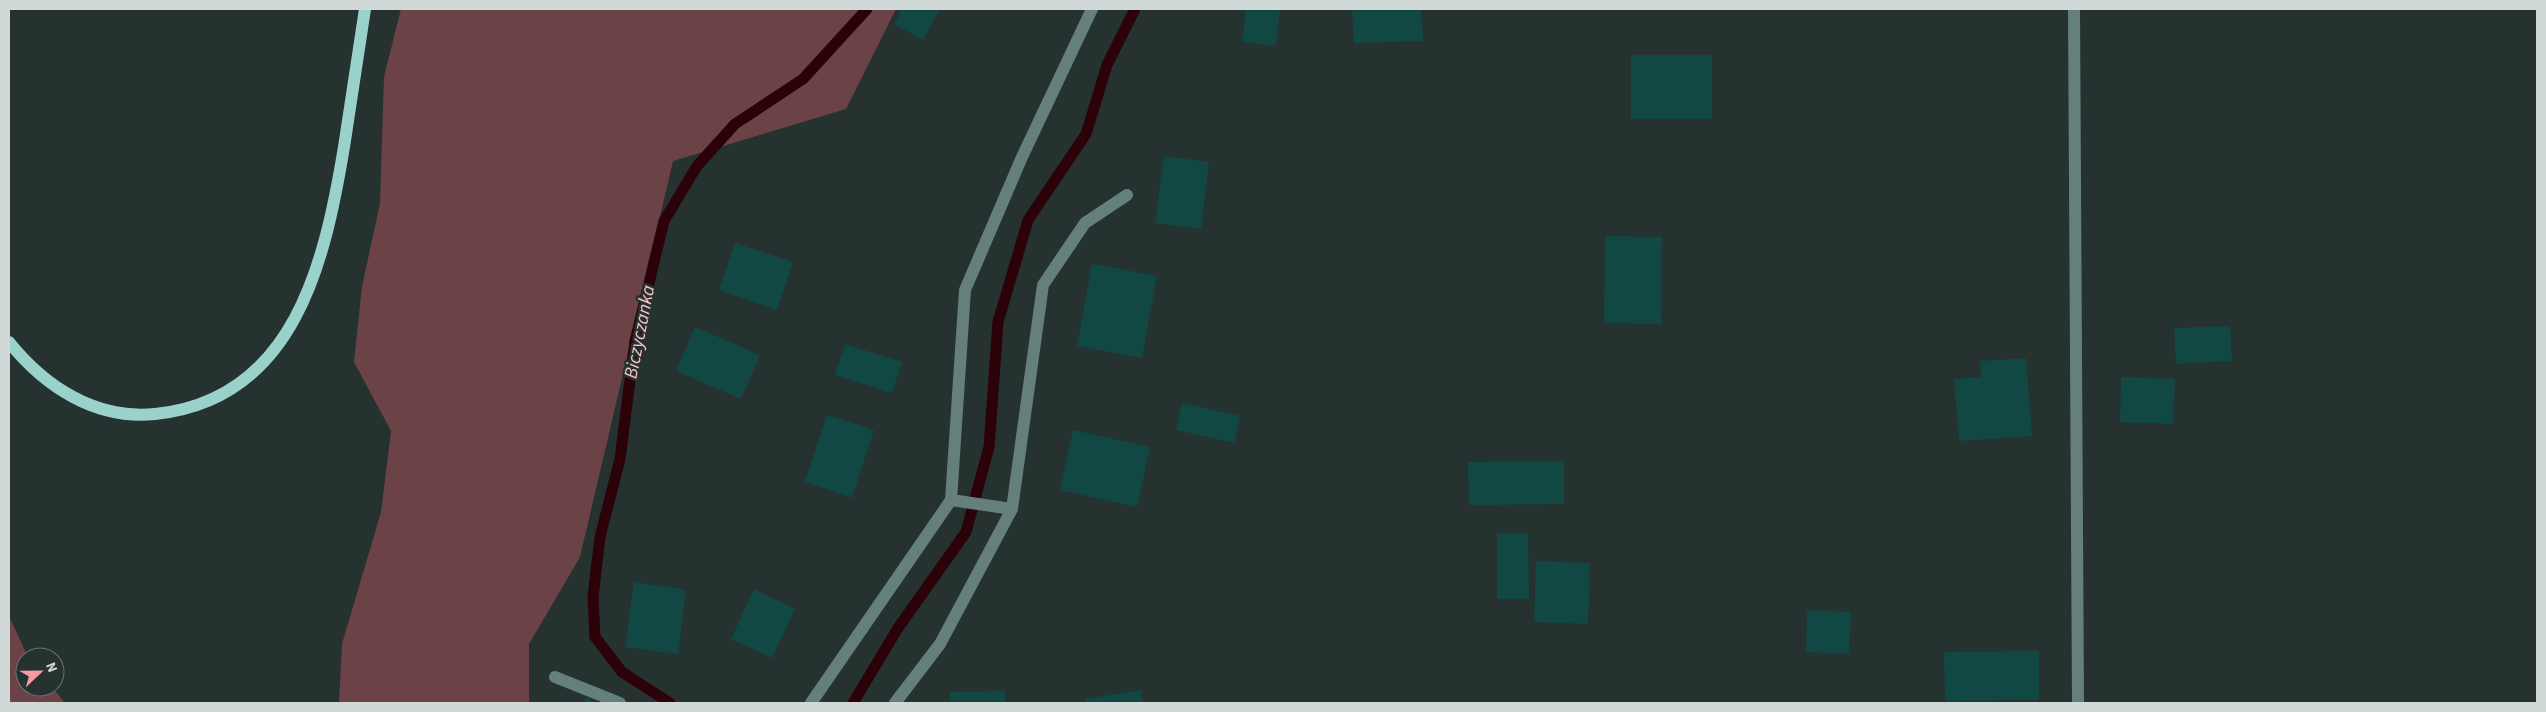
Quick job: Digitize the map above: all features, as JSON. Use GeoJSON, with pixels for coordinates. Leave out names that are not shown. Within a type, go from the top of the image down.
{"type":"FeatureCollection","features":[{"type":"Feature","properties":{"kind":"main road"},"geometry":{"type":"LineString","coordinates":[[9,342],[47,381],[64,393],[96,408],[117,413],[153,414],[188,408],[224,392],[253,372],[267,359],[289,331],[306,300],[321,256],[338,182],[366,9]]}},
{"type":"Feature","properties":{"kind":"street"},"geometry":{"type":"LineString","coordinates":[[811,703],[950,500],[965,290],[1022,157],[1092,9]]}},
{"type":"Feature","properties":{"kind":"street"},"geometry":{"type":"LineString","coordinates":[[2074,9],[2078,703]]}},
{"type":"Feature","properties":{"kind":"street"},"geometry":{"type":"LineString","coordinates":[[895,703],[940,644],[1012,509],[1043,285],[1085,223],[1127,195]]}},
{"type":"Feature","properties":{"kind":"street"},"geometry":{"type":"LineString","coordinates":[[950,500],[1012,509]]}},
{"type":"Feature","properties":{"kind":"street"},"geometry":{"type":"LineString","coordinates":[[555,677],[620,703]]}},
{"type":"Feature","properties":{"kind":"shaded area"},"geometry":{"type":"Polygon","coordinates":[[[401,9],[896,9],[846,109],[673,161],[580,557],[529,644],[529,703],[339,703],[342,644],[381,512],[391,431],[354,362],[362,287],[380,203],[384,77],[401,9]]]}},
{"type":"Feature","properties":{"kind":"shaded area"},"geometry":{"type":"Polygon","coordinates":[[[9,616],[23,647],[15,647],[15,697],[60,697],[65,703],[9,703],[9,616]]]}},
{"type":"Feature","properties":{"kind":"building"},"geometry":{"type":"Polygon","coordinates":[[[902,9],[940,9],[923,40],[894,24],[902,9]]]}},
{"type":"Feature","properties":{"kind":"building"},"geometry":{"type":"Polygon","coordinates":[[[1246,9],[1280,9],[1276,46],[1242,42],[1246,9]]]}},
{"type":"Feature","properties":{"kind":"building"},"geometry":{"type":"Polygon","coordinates":[[[1352,9],[1421,9],[1423,41],[1354,43],[1352,9]]]}},
{"type":"Feature","properties":{"kind":"building"},"geometry":{"type":"Polygon","coordinates":[[[1631,55],[1712,55],[1712,119],[1631,119],[1631,55]]]}},
{"type":"Feature","properties":{"kind":"building"},"geometry":{"type":"Polygon","coordinates":[[[1164,156],[1209,162],[1201,229],[1155,223],[1164,156]]]}},
{"type":"Feature","properties":{"kind":"building"},"geometry":{"type":"Polygon","coordinates":[[[1605,236],[1662,237],[1661,324],[1604,323],[1605,236]]]}},
{"type":"Feature","properties":{"kind":"building"},"geometry":{"type":"Polygon","coordinates":[[[735,243],[793,262],[777,310],[719,290],[735,243]]]}},
{"type":"Feature","properties":{"kind":"building"},"geometry":{"type":"Polygon","coordinates":[[[1092,264],[1157,276],[1142,358],[1077,346],[1092,264]]]}},
{"type":"Feature","properties":{"kind":"building"},"geometry":{"type":"Polygon","coordinates":[[[2230,326],[2232,361],[2176,364],[2174,328],[2230,326]]]}},
{"type":"Feature","properties":{"kind":"building"},"geometry":{"type":"Polygon","coordinates":[[[695,327],[760,355],[741,399],[676,371],[695,327]]]}},
{"type":"Feature","properties":{"kind":"building"},"geometry":{"type":"Polygon","coordinates":[[[845,344],[902,362],[892,393],[835,375],[845,344]]]}},
{"type":"Feature","properties":{"kind":"building"},"geometry":{"type":"Polygon","coordinates":[[[2026,358],[2032,436],[1959,441],[1954,379],[1981,377],[1980,361],[2026,358]]]}},
{"type":"Feature","properties":{"kind":"building"},"geometry":{"type":"Polygon","coordinates":[[[2121,377],[2175,379],[2173,424],[2120,422],[2121,377]]]}},
{"type":"Feature","properties":{"kind":"building"},"geometry":{"type":"Polygon","coordinates":[[[1182,403],[1240,416],[1234,443],[1176,430],[1182,403]]]}},
{"type":"Feature","properties":{"kind":"building"},"geometry":{"type":"Polygon","coordinates":[[[827,415],[874,430],[852,498],[805,482],[827,415]]]}},
{"type":"Feature","properties":{"kind":"building"},"geometry":{"type":"Polygon","coordinates":[[[1073,430],[1150,447],[1137,507],[1060,490],[1073,430]]]}},
{"type":"Feature","properties":{"kind":"building"},"geometry":{"type":"Polygon","coordinates":[[[1564,461],[1564,504],[1469,505],[1468,462],[1564,461]]]}},
{"type":"Feature","properties":{"kind":"building"},"geometry":{"type":"Polygon","coordinates":[[[1497,533],[1528,533],[1529,599],[1497,599],[1497,533]]]}},
{"type":"Feature","properties":{"kind":"building"},"geometry":{"type":"Polygon","coordinates":[[[1536,561],[1590,563],[1588,624],[1534,622],[1536,561]]]}},
{"type":"Feature","properties":{"kind":"building"},"geometry":{"type":"Polygon","coordinates":[[[634,582],[686,590],[678,654],[625,647],[634,582]]]}},
{"type":"Feature","properties":{"kind":"building"},"geometry":{"type":"Polygon","coordinates":[[[754,589],[795,609],[772,658],[731,639],[754,589]]]}},
{"type":"Feature","properties":{"kind":"building"},"geometry":{"type":"Polygon","coordinates":[[[1807,610],[1851,612],[1849,654],[1806,652],[1807,610]]]}},
{"type":"Feature","properties":{"kind":"building"},"geometry":{"type":"Polygon","coordinates":[[[2039,651],[2039,700],[1945,701],[1944,652],[2039,651]]]}},
{"type":"Feature","properties":{"kind":"building"},"geometry":{"type":"Polygon","coordinates":[[[1141,690],[1143,703],[1086,703],[1085,699],[1141,690]]]}},
{"type":"Feature","properties":{"kind":"building"},"geometry":{"type":"Polygon","coordinates":[[[1005,691],[1005,703],[950,703],[950,692],[1005,691]]]}},
{"type":"Feature","properties":{"kind":"building"},"geometry":{"type":"Polygon","coordinates":[[[587,697],[595,703],[582,703],[587,697]]]}},
{"type":"Feature","properties":{"kind":"waterway","name":"Biczyczanka"},"geometry":{"type":"LineString","coordinates":[[670,703],[622,672],[595,637],[593,597],[600,537],[620,459],[635,341],[664,221],[697,166],[735,124],[803,79],[867,9]]}},
{"type":"Feature","properties":{"kind":"waterway"},"geometry":{"type":"LineString","coordinates":[[853,703],[898,628],[966,532],[989,447],[998,322],[1028,220],[1086,134],[1107,65],[1135,9]]}}]}
